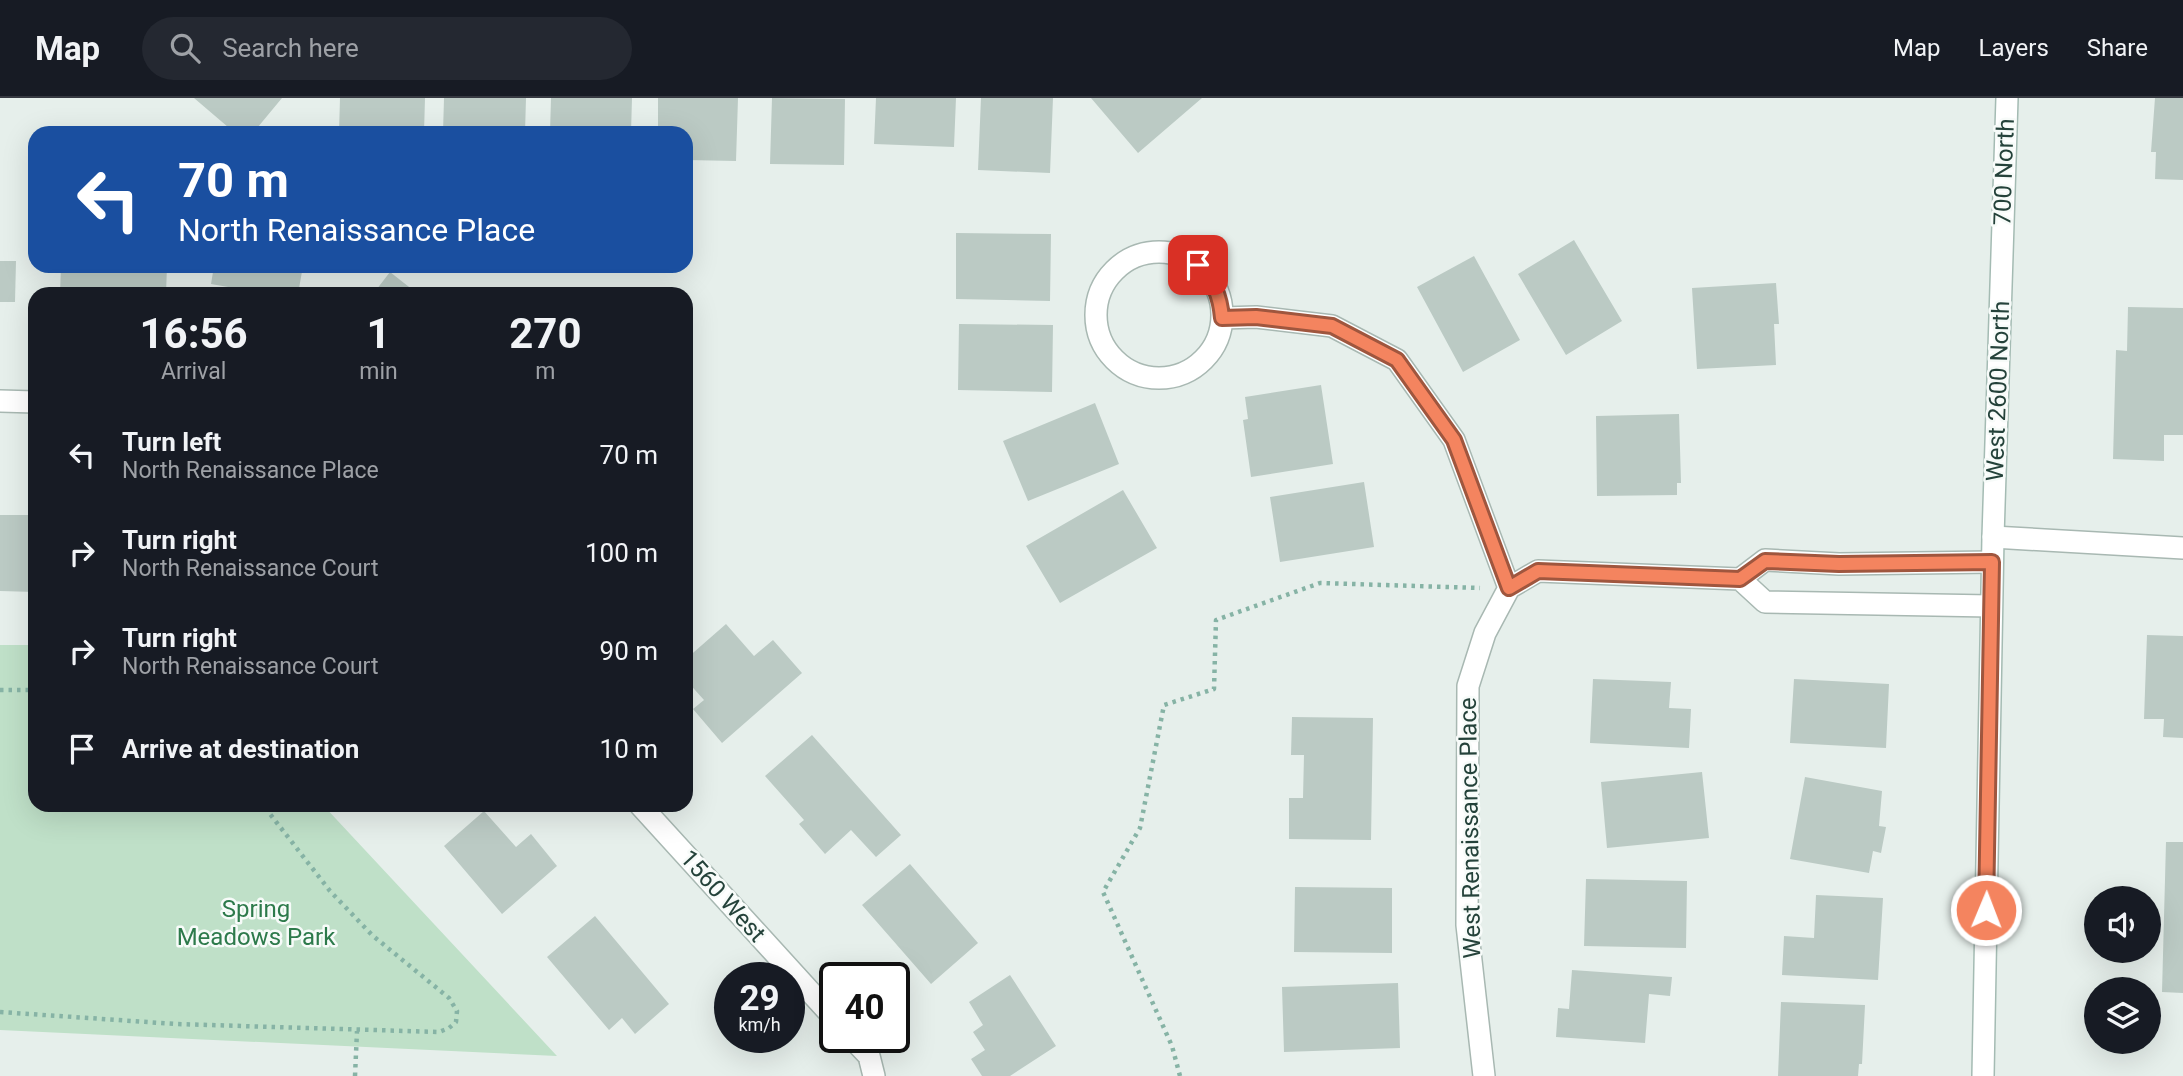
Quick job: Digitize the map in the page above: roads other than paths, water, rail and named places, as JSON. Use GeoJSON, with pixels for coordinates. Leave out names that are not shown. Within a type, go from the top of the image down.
{"type":"FeatureCollection","features":[{"type":"Feature","properties":{"kind":"street","name":"700 North"},"geometry":{"type":"LineString","coordinates":[[2002,246],[2007,98]]}},
{"type":"Feature","properties":{"kind":"street","name":"West 2600 North"},"geometry":{"type":"LineString","coordinates":[[1983,1076],[1992,562],[2002,246]]}},
{"type":"Feature","properties":{"kind":"street"},"geometry":{"type":"LineString","coordinates":[[1161,252],[1181,256],[1198,265],[1212,280],[1220,298],[1222,318],[1218,340],[1206,358],[1188,372],[1168,379],[1146,378],[1125,370],[1109,355],[1099,335],[1096,314],[1099,294],[1109,276],[1123,263],[1141,254],[1161,252]]}},
{"type":"Feature","properties":{"kind":"street"},"geometry":{"type":"LineString","coordinates":[[1222,318],[1256,317],[1332,326],[1397,360],[1454,440],[1509,588],[1538,571],[1740,579],[1765,561],[1839,564],[1992,562]]}},
{"type":"Feature","properties":{"kind":"street"},"geometry":{"type":"LineString","coordinates":[[0,401],[28,402]]}},
{"type":"Feature","properties":{"kind":"street"},"geometry":{"type":"LineString","coordinates":[[1993,537],[2183,548]]}},
{"type":"Feature","properties":{"kind":"street"},"geometry":{"type":"LineString","coordinates":[[1740,579],[1765,602],[1992,606]]}},
{"type":"Feature","properties":{"kind":"street","name":"West Renaissance Place"},"geometry":{"type":"LineString","coordinates":[[1485,1076],[1467,925],[1468,686],[1485,633],[1509,588]]}},
{"type":"Feature","properties":{"kind":"street","name":"1560 West"},"geometry":{"type":"LineString","coordinates":[[646,812],[819,1001]]}},
{"type":"Feature","properties":{"kind":"street"},"geometry":{"type":"LineString","coordinates":[[866,1053],[874,1076]]}},
{"type":"Feature","properties":{"kind":"park label","name":"Spring Meadows Park"},"geometry":{"type":"Point","coordinates":[256,923]}}]}
